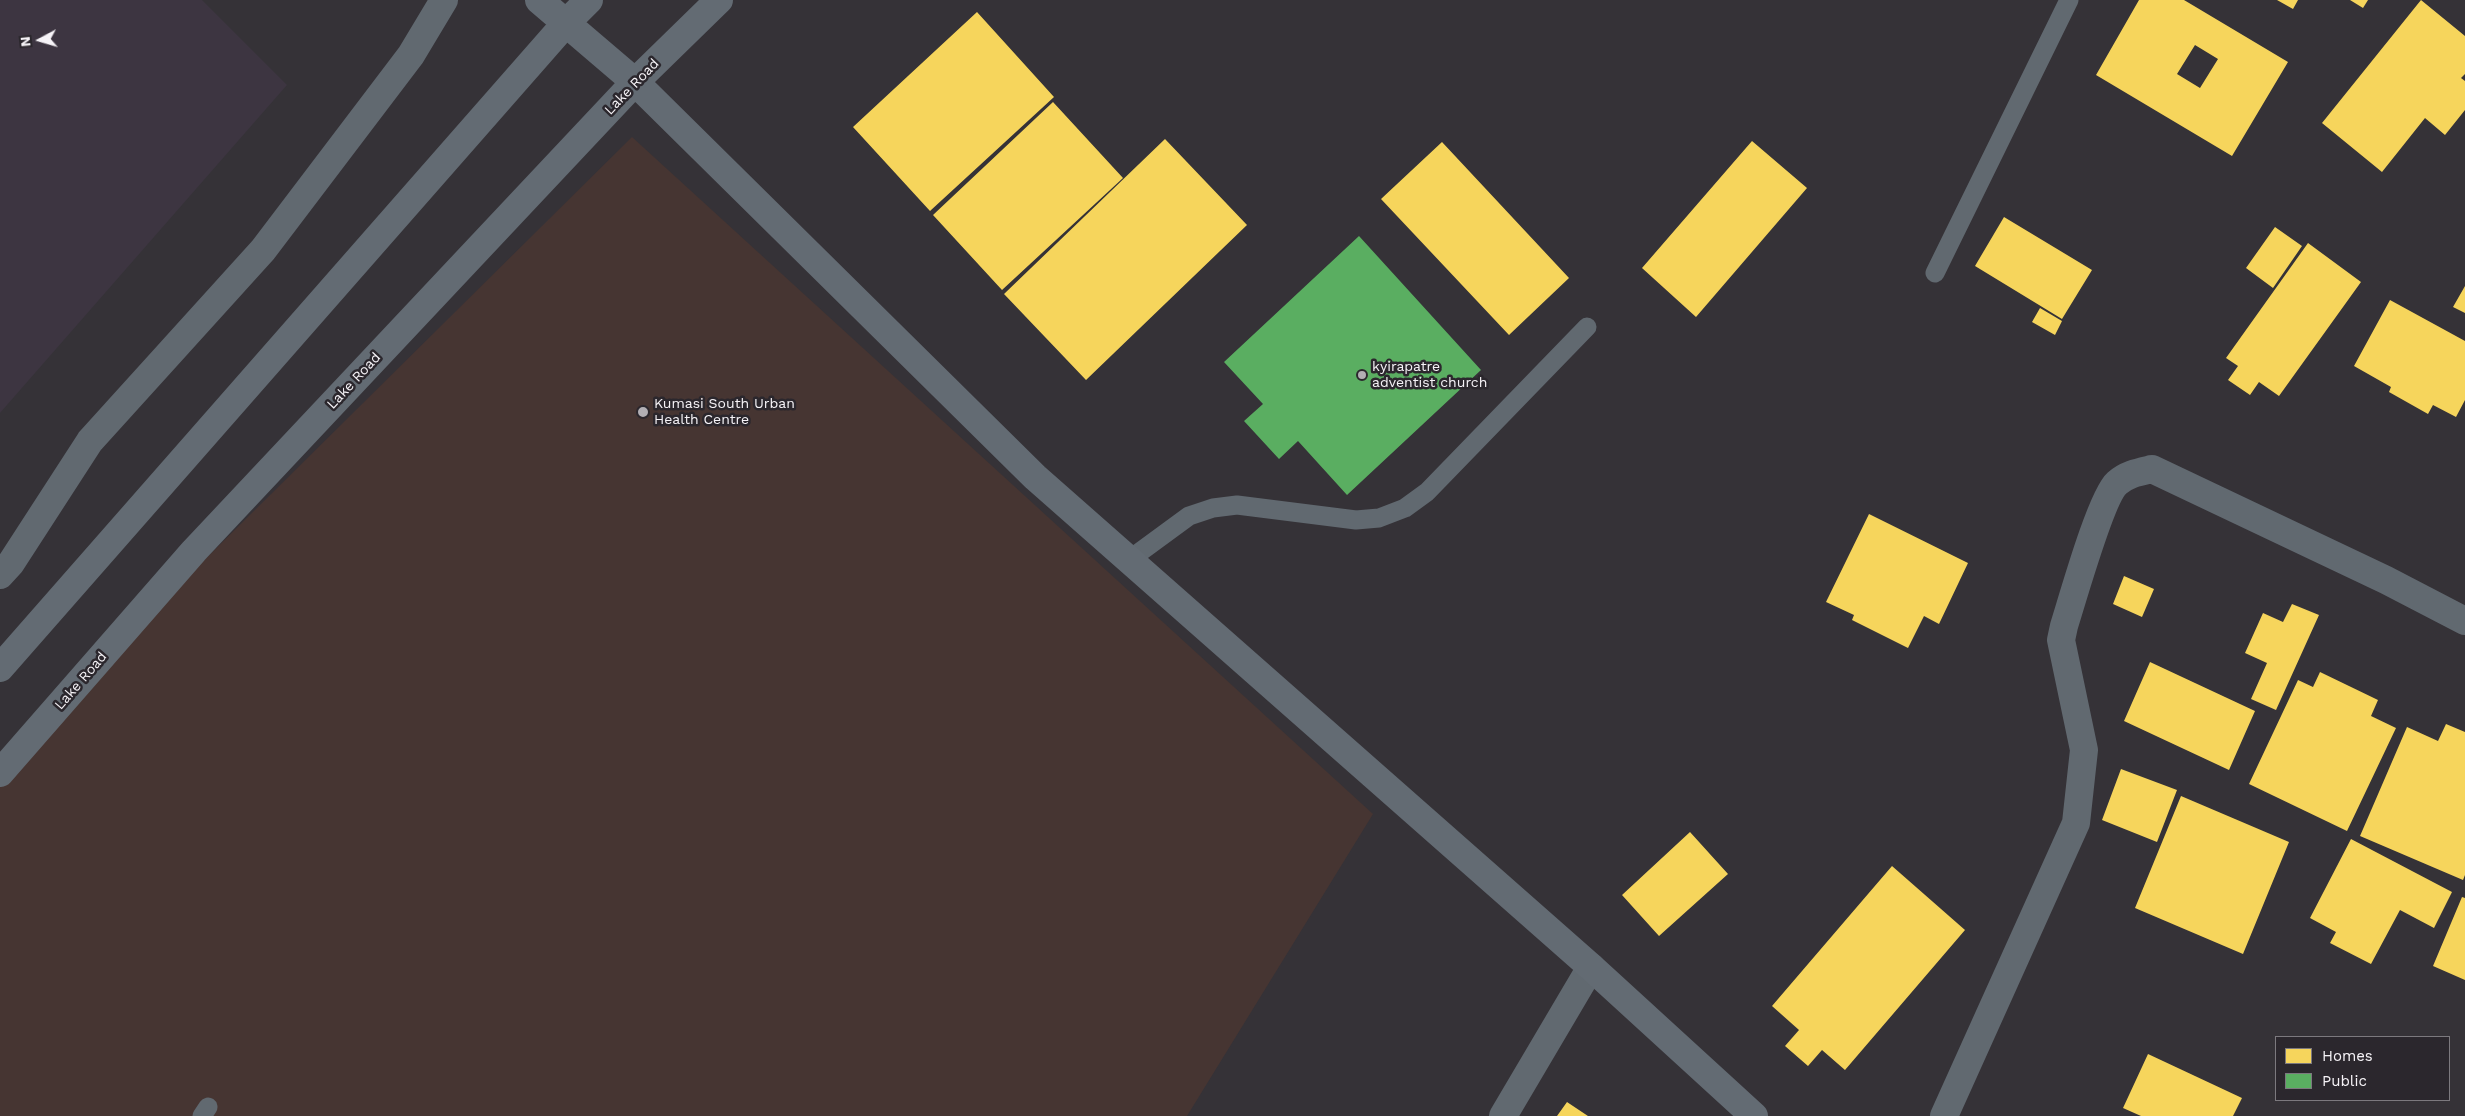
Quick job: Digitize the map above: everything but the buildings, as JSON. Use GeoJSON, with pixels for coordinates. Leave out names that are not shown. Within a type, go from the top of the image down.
{"type":"FeatureCollection","features":[{"type":"Feature","properties":{"kind":"main road"},"geometry":{"type":"LineString","coordinates":[[539,0],[635,82],[1035,477],[1591,967],[1754,1116]]}},
{"type":"Feature","properties":{"kind":"main road"},"geometry":{"type":"LineString","coordinates":[[0,668],[566,23],[589,0]]}},
{"type":"Feature","properties":{"kind":"main road","name":"Lake Road"},"geometry":{"type":"LineString","coordinates":[[0,773],[194,551],[635,82],[719,0]]}},
{"type":"Feature","properties":{"kind":"street"},"geometry":{"type":"LineString","coordinates":[[0,576],[11,563],[90,441],[263,250],[411,55],[444,0]]}},
{"type":"Feature","properties":{"kind":"street"},"geometry":{"type":"LineString","coordinates":[[1944,1116],[2076,823],[2084,750],[2061,640],[2103,506],[2115,484],[2131,474],[2152,469],[2386,580],[2465,621]]}},
{"type":"Feature","properties":{"kind":"street"},"geometry":{"type":"LineString","coordinates":[[1503,1116],[1591,967]]}},
{"type":"Feature","properties":{"kind":"lane"},"geometry":{"type":"LineString","coordinates":[[1935,273],[2069,0]]}},
{"type":"Feature","properties":{"kind":"lane"},"geometry":{"type":"LineString","coordinates":[[1130,560],[1189,516],[1213,508],[1237,505],[1356,520],[1379,518],[1404,508],[1426,492],[1587,327]]}},
{"type":"Feature","properties":{"kind":"shaded area"},"geometry":{"type":"Polygon","coordinates":[[[0,0],[202,0],[287,85],[0,413],[0,0]]]}},
{"type":"Feature","properties":{"kind":"shaded area","name":"Kumasi South Urban Health Centre"},"geometry":{"type":"Polygon","coordinates":[[[632,137],[1373,814],[1187,1116],[0,1116],[0,780],[77,686],[632,137]]]}},
{"type":"Feature","properties":{"kind":"place","name":"kyirapatre adventist church"},"geometry":{"type":"Point","coordinates":[1362,375]}},
{"type":"Feature","properties":{"kind":"place","name":"Kumasi South Urban Health Centre"},"geometry":{"type":"Point","coordinates":[643,412]}}]}
